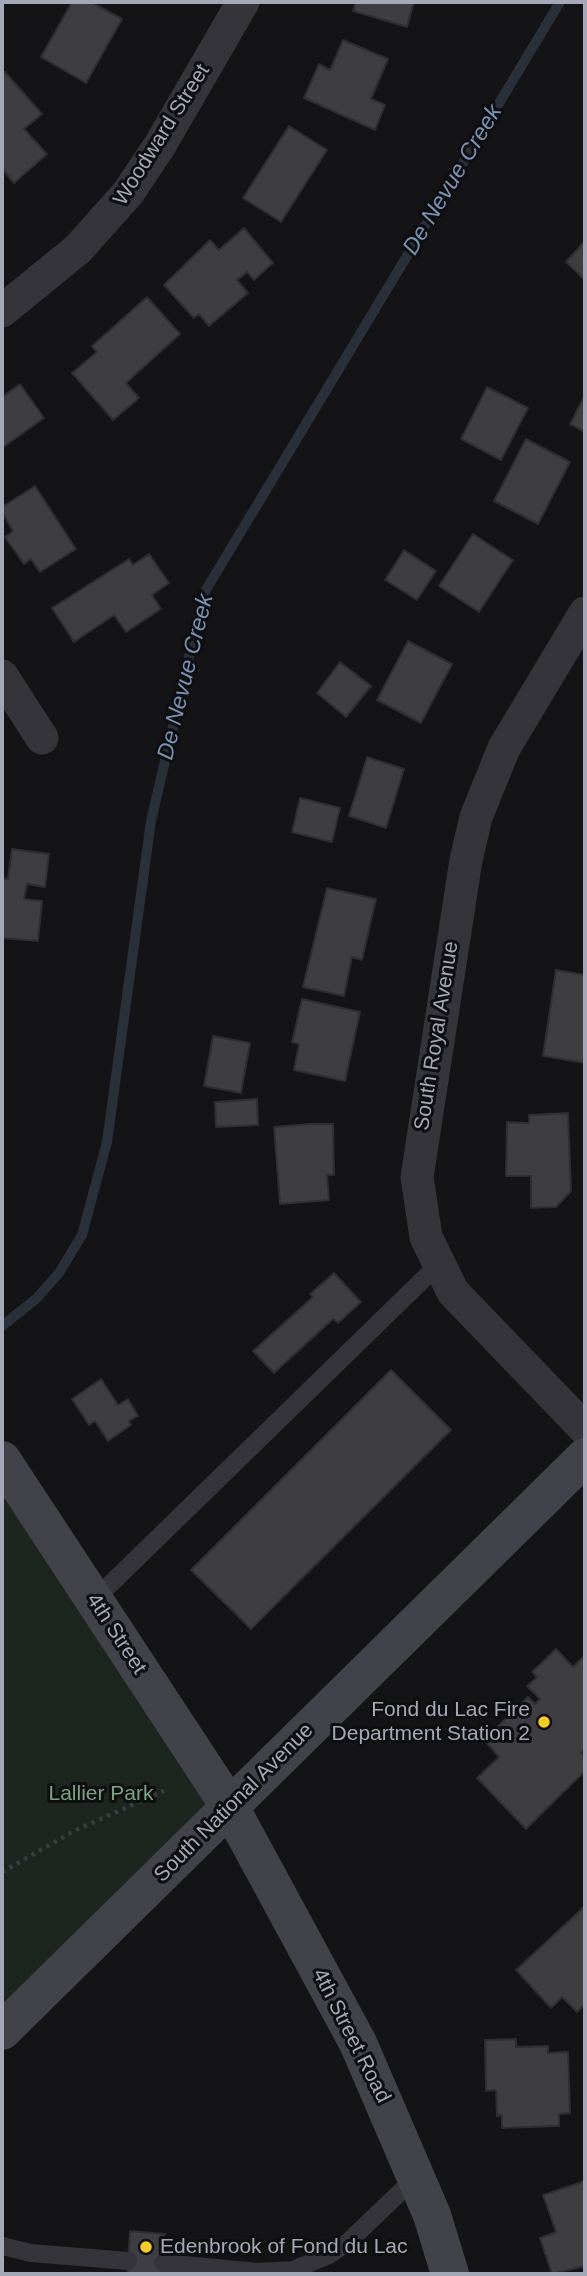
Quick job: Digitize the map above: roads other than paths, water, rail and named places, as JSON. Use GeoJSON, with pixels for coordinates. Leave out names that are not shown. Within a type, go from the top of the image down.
{"type":"FeatureCollection","features":[{"type":"Feature","properties":{"kind":"street","name":"Woodward Street"},"geometry":{"type":"LineString","coordinates":[[2,311],[78,249],[128,193],[160,145],[243,2]]}},
{"type":"Feature","properties":{"kind":"street","name":"South Royal Avenue"},"geometry":{"type":"LineString","coordinates":[[585,613],[504,748],[483,793],[470,841],[418,1157],[419,1208],[426,1237],[438,1265],[472,1314],[585,1429]]}},
{"type":"Feature","properties":{"kind":"street"},"geometry":{"type":"LineString","coordinates":[[2,676],[42,738]]}},
{"type":"Feature","properties":{"kind":"street","name":"South National Avenue"},"geometry":{"type":"LineString","coordinates":[[2,2031],[585,1457]]}},
{"type":"Feature","properties":{"kind":"street","name":"4th Street"},"geometry":{"type":"LineString","coordinates":[[2,1460],[230,1807]]}},
{"type":"Feature","properties":{"kind":"street","name":"4th Street Road"},"geometry":{"type":"LineString","coordinates":[[230,1807],[358,2043],[416,2177],[450,2274]]}},
{"type":"Feature","properties":{"kind":"lane"},"geometry":{"type":"LineString","coordinates":[[94,1600],[438,1265]]}},
{"type":"Feature","properties":{"kind":"lane"},"geometry":{"type":"LineString","coordinates":[[163,2263],[258,2272],[293,2270],[348,2243],[416,2177]]}},
{"type":"Feature","properties":{"kind":"lane"},"geometry":{"type":"LineString","coordinates":[[2,2246],[31,2253],[128,2261]]}},
{"type":"Feature","properties":{"kind":"waterway","name":"De Nevue Creek"},"geometry":{"type":"LineString","coordinates":[[2,1326],[36,1299],[59,1273],[82,1235],[107,1142],[151,821],[204,593],[560,2]]}},
{"type":"Feature","properties":{"kind":"place","name":"Fond du Lac Fire Department Station 2"},"geometry":{"type":"Point","coordinates":[544,1722]}},
{"type":"Feature","properties":{"kind":"place","name":"Edenbrook of Fond du Lac"},"geometry":{"type":"Point","coordinates":[146,2247]}},
{"type":"Feature","properties":{"kind":"park label","name":"Lallier Park"},"geometry":{"type":"Point","coordinates":[101,1794]}}]}
